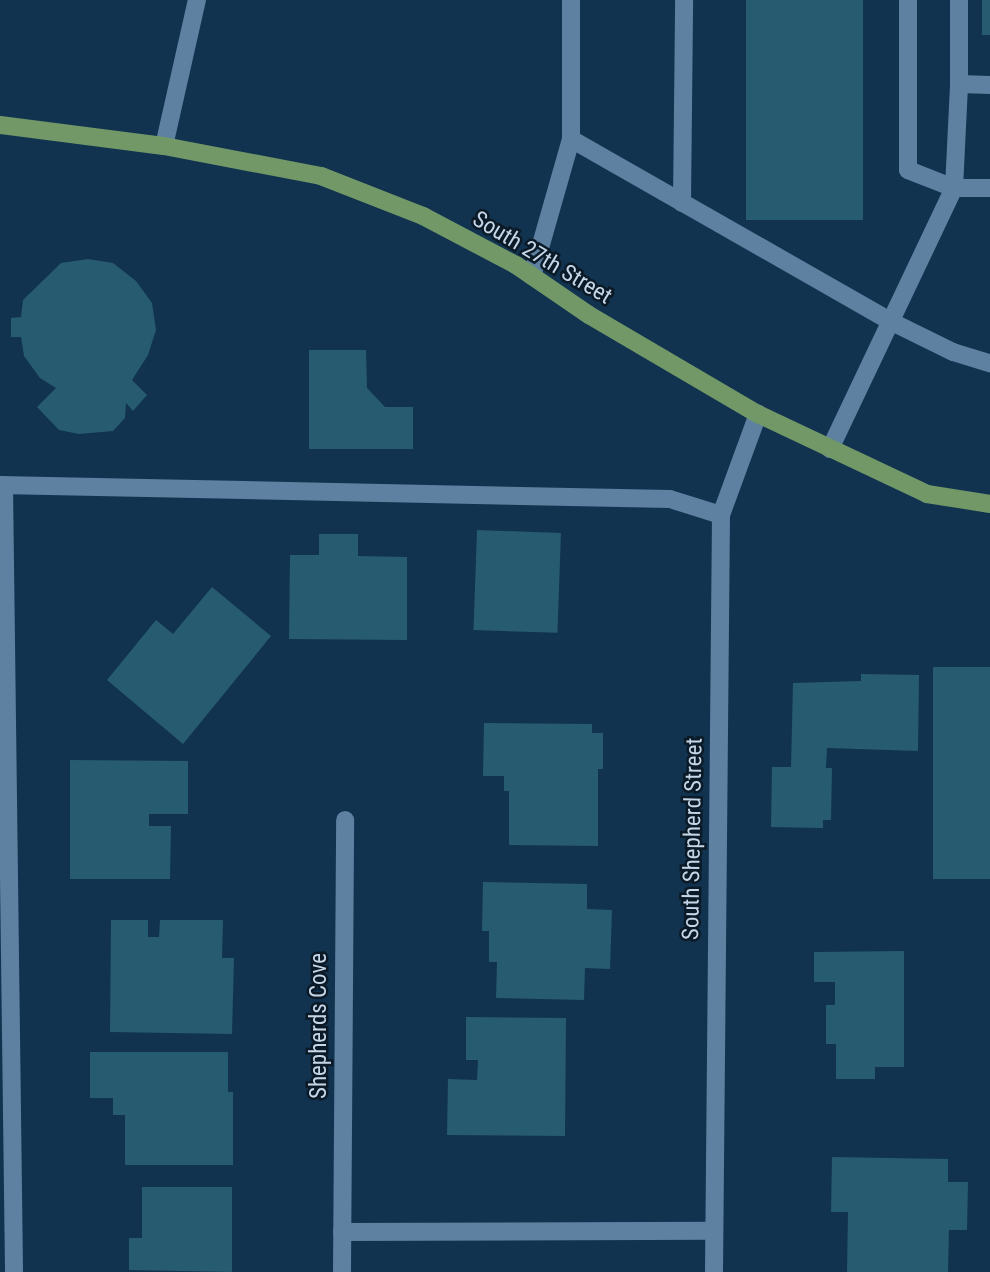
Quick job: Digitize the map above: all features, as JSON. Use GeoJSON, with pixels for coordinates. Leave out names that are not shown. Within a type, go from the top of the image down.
{"type":"FeatureCollection","features":[{"type":"Feature","properties":{"kind":"main road","name":"South 27th Street"},"geometry":{"type":"LineString","coordinates":[[0,125],[164,146],[321,176],[423,216],[532,276],[589,316],[758,414],[927,494],[990,504]]}},
{"type":"Feature","properties":{"kind":"street"},"geometry":{"type":"LineString","coordinates":[[164,146],[197,0]]}},
{"type":"Feature","properties":{"kind":"street"},"geometry":{"type":"LineString","coordinates":[[532,276],[571,139],[571,0]]}},
{"type":"Feature","properties":{"kind":"street"},"geometry":{"type":"LineString","coordinates":[[682,203],[684,0]]}},
{"type":"Feature","properties":{"kind":"street"},"geometry":{"type":"LineString","coordinates":[[908,0],[908,170],[954,188],[990,188]]}},
{"type":"Feature","properties":{"kind":"street"},"geometry":{"type":"LineString","coordinates":[[830,449],[954,188],[959,84],[959,0]]}},
{"type":"Feature","properties":{"kind":"street"},"geometry":{"type":"LineString","coordinates":[[959,84],[990,85]]}},
{"type":"Feature","properties":{"kind":"street"},"geometry":{"type":"LineString","coordinates":[[571,139],[892,322],[953,352],[990,363]]}},
{"type":"Feature","properties":{"kind":"street","name":"South Shepherd Street"},"geometry":{"type":"LineString","coordinates":[[714,1272],[721,515],[758,414]]}},
{"type":"Feature","properties":{"kind":"street"},"geometry":{"type":"LineString","coordinates":[[14,1272],[6,1125],[2,485],[670,499],[721,515]]}},
{"type":"Feature","properties":{"kind":"street","name":"Shepherds Cove"},"geometry":{"type":"LineString","coordinates":[[342,1272],[345,820]]}},
{"type":"Feature","properties":{"kind":"street"},"geometry":{"type":"LineString","coordinates":[[342,1232],[714,1231]]}},
{"type":"Feature","properties":{"kind":"building"},"geometry":{"type":"Polygon","coordinates":[[[746,0],[863,0],[863,220],[746,220],[746,0]]]}},
{"type":"Feature","properties":{"kind":"building"},"geometry":{"type":"Polygon","coordinates":[[[982,0],[990,0],[990,35],[982,35],[982,0]]]}},
{"type":"Feature","properties":{"kind":"building"},"geometry":{"type":"Polygon","coordinates":[[[88,259],[113,263],[136,281],[152,303],[156,330],[148,355],[132,380],[147,395],[133,411],[126,403],[125,418],[113,431],[79,434],[59,430],[37,407],[56,388],[40,378],[24,356],[21,337],[11,337],[11,318],[21,317],[23,300],[61,263],[88,259]]]}},
{"type":"Feature","properties":{"kind":"building"},"geometry":{"type":"Polygon","coordinates":[[[309,350],[366,350],[367,388],[385,407],[413,407],[413,449],[309,449],[309,350]]]}},
{"type":"Feature","properties":{"kind":"building"},"geometry":{"type":"Polygon","coordinates":[[[477,530],[561,533],[557,633],[474,630],[477,530]]]}},
{"type":"Feature","properties":{"kind":"building"},"geometry":{"type":"Polygon","coordinates":[[[319,534],[358,534],[358,556],[407,557],[407,640],[289,639],[290,555],[319,555],[319,534]]]}},
{"type":"Feature","properties":{"kind":"building"},"geometry":{"type":"Polygon","coordinates":[[[212,587],[271,636],[183,744],[107,680],[156,620],[173,634],[212,587]]]}},
{"type":"Feature","properties":{"kind":"building"},"geometry":{"type":"Polygon","coordinates":[[[933,667],[990,667],[990,879],[933,879],[933,667]]]}},
{"type":"Feature","properties":{"kind":"building"},"geometry":{"type":"Polygon","coordinates":[[[861,674],[919,675],[918,751],[827,748],[826,768],[832,768],[831,820],[823,820],[823,828],[771,827],[772,767],[791,767],[793,683],[861,681],[861,674]]]}},
{"type":"Feature","properties":{"kind":"building"},"geometry":{"type":"Polygon","coordinates":[[[484,723],[592,724],[592,733],[603,733],[603,769],[598,769],[598,846],[509,845],[509,791],[504,791],[504,776],[483,776],[484,723]]]}},
{"type":"Feature","properties":{"kind":"building"},"geometry":{"type":"Polygon","coordinates":[[[70,760],[188,761],[188,814],[149,814],[149,826],[171,826],[170,879],[70,879],[70,760]]]}},
{"type":"Feature","properties":{"kind":"building"},"geometry":{"type":"Polygon","coordinates":[[[483,882],[587,884],[587,909],[612,910],[610,969],[585,968],[584,1000],[496,998],[497,962],[489,962],[489,931],[482,931],[483,882]]]}},
{"type":"Feature","properties":{"kind":"building"},"geometry":{"type":"Polygon","coordinates":[[[111,920],[148,920],[148,937],[159,937],[160,920],[223,920],[222,958],[234,958],[232,1034],[110,1032],[111,920]]]}},
{"type":"Feature","properties":{"kind":"building"},"geometry":{"type":"Polygon","coordinates":[[[904,951],[904,1067],[875,1067],[875,1079],[836,1079],[836,1044],[826,1044],[826,1005],[835,1005],[835,982],[814,982],[814,952],[904,951]]]}},
{"type":"Feature","properties":{"kind":"building"},"geometry":{"type":"Polygon","coordinates":[[[466,1017],[566,1018],[565,1136],[447,1135],[448,1079],[477,1080],[478,1060],[466,1060],[466,1017]]]}},
{"type":"Feature","properties":{"kind":"building"},"geometry":{"type":"Polygon","coordinates":[[[90,1052],[228,1052],[228,1092],[233,1092],[233,1165],[125,1165],[125,1115],[113,1115],[113,1098],[90,1098],[90,1052]]]}},
{"type":"Feature","properties":{"kind":"building"},"geometry":{"type":"Polygon","coordinates":[[[832,1157],[948,1159],[948,1182],[968,1182],[967,1230],[949,1230],[948,1272],[847,1272],[848,1212],[831,1212],[832,1157]]]}},
{"type":"Feature","properties":{"kind":"building"},"geometry":{"type":"Polygon","coordinates":[[[142,1187],[232,1187],[232,1272],[129,1270],[129,1238],[142,1238],[142,1187]]]}}]}
